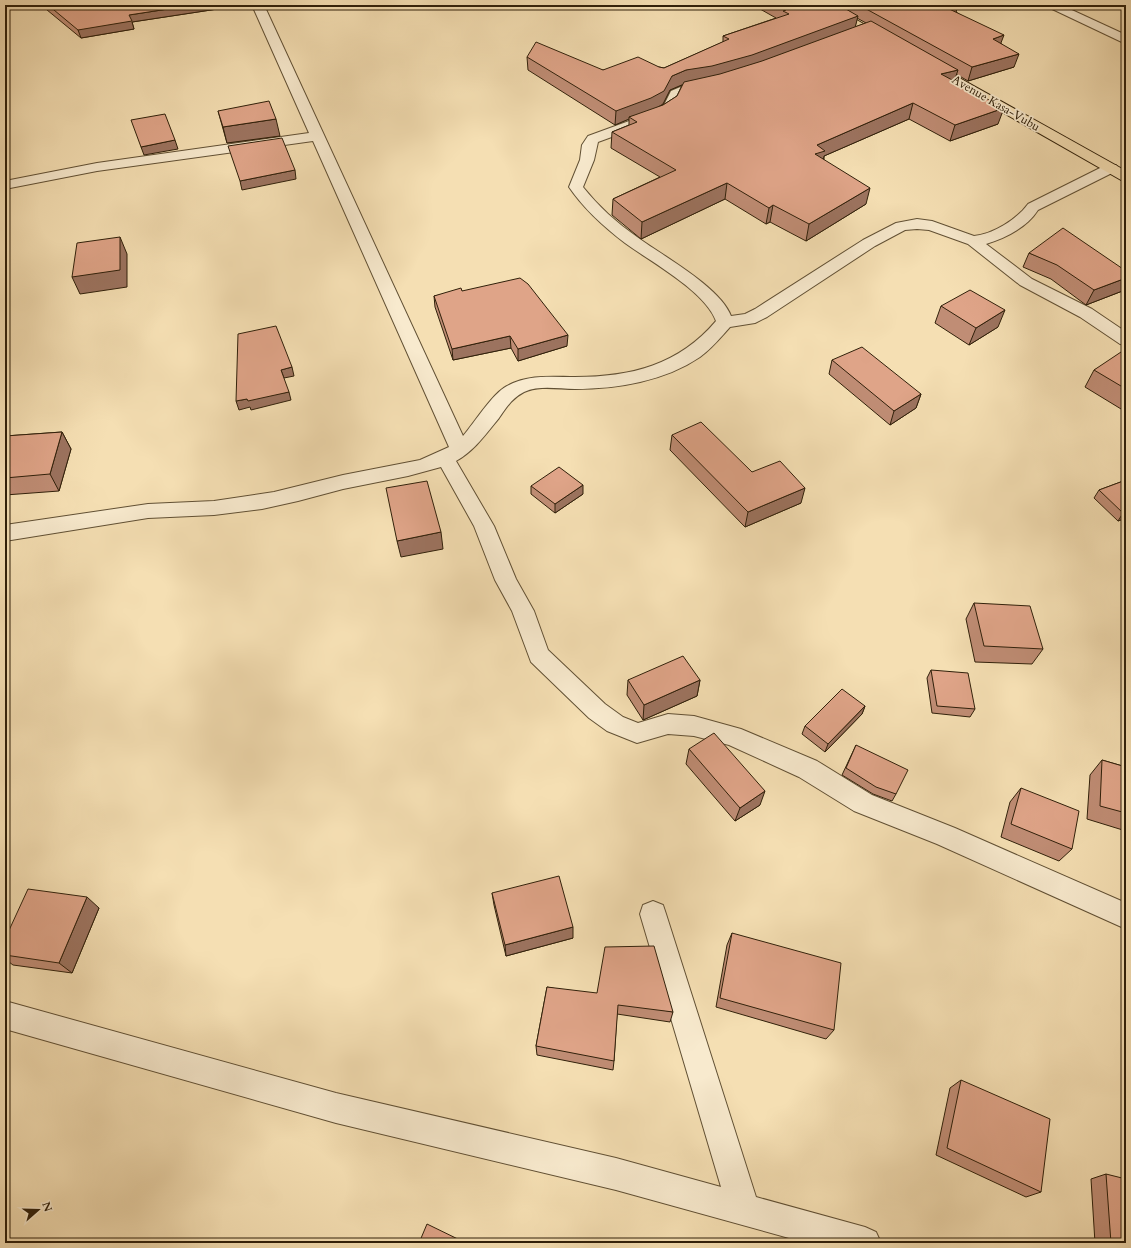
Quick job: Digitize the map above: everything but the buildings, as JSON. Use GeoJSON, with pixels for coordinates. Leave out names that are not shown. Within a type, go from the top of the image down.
{"type":"FeatureCollection","features":[{"type":"Feature","properties":{"kind":"highway"},"geometry":{"type":"LineString","coordinates":[[823,5],[894,45]]}},
{"type":"Feature","properties":{"kind":"highway","name":"Avenue Kasa-Vubu"},"geometry":{"type":"LineString","coordinates":[[914,57],[1126,177]]}},
{"type":"Feature","properties":{"kind":"street"},"geometry":{"type":"LineString","coordinates":[[258,5],[317,136],[506,580],[523,611],[539,655],[597,712],[615,724],[637,733],[668,724],[694,726],[733,736],[808,769],[863,803],[961,842],[1126,916]]}},
{"type":"Feature","properties":{"kind":"street"},"geometry":{"type":"LineString","coordinates":[[1052,5],[1126,40]]}},
{"type":"Feature","properties":{"kind":"street"},"geometry":{"type":"LineString","coordinates":[[853,35],[867,30]]}},
{"type":"Feature","properties":{"kind":"street"},"geometry":{"type":"LineString","coordinates":[[718,83],[690,88],[680,92],[676,94],[670,107],[656,116],[593,139],[587,148],[587,162],[577,178],[576,187],[591,204],[630,240],[703,292],[719,308],[724,316],[725,322]]}},
{"type":"Feature","properties":{"kind":"street"},"geometry":{"type":"LineString","coordinates":[[5,185],[96,167],[170,158],[262,143],[317,136]]}},
{"type":"Feature","properties":{"kind":"street"},"geometry":{"type":"LineString","coordinates":[[973,241],[983,240],[994,236],[1026,218],[1033,207],[1111,168]]}},
{"type":"Feature","properties":{"kind":"street"},"geometry":{"type":"LineString","coordinates":[[5,533],[71,525],[149,510],[212,508],[272,499],[310,491],[338,482],[427,465],[452,454],[492,414],[502,398],[515,389],[529,384],[610,381],[637,377],[681,363],[709,340],[725,322],[750,319],[761,314],[869,243],[901,226],[917,224],[932,226],[973,241],[1026,282],[1086,313],[1126,340]]}},
{"type":"Feature","properties":{"kind":"street"},"geometry":{"type":"LineString","coordinates":[[654,914],[744,1210]]}},
{"type":"Feature","properties":{"kind":"street"},"geometry":{"type":"LineString","coordinates":[[5,1014],[336,1108],[616,1174],[865,1243]]}}]}
